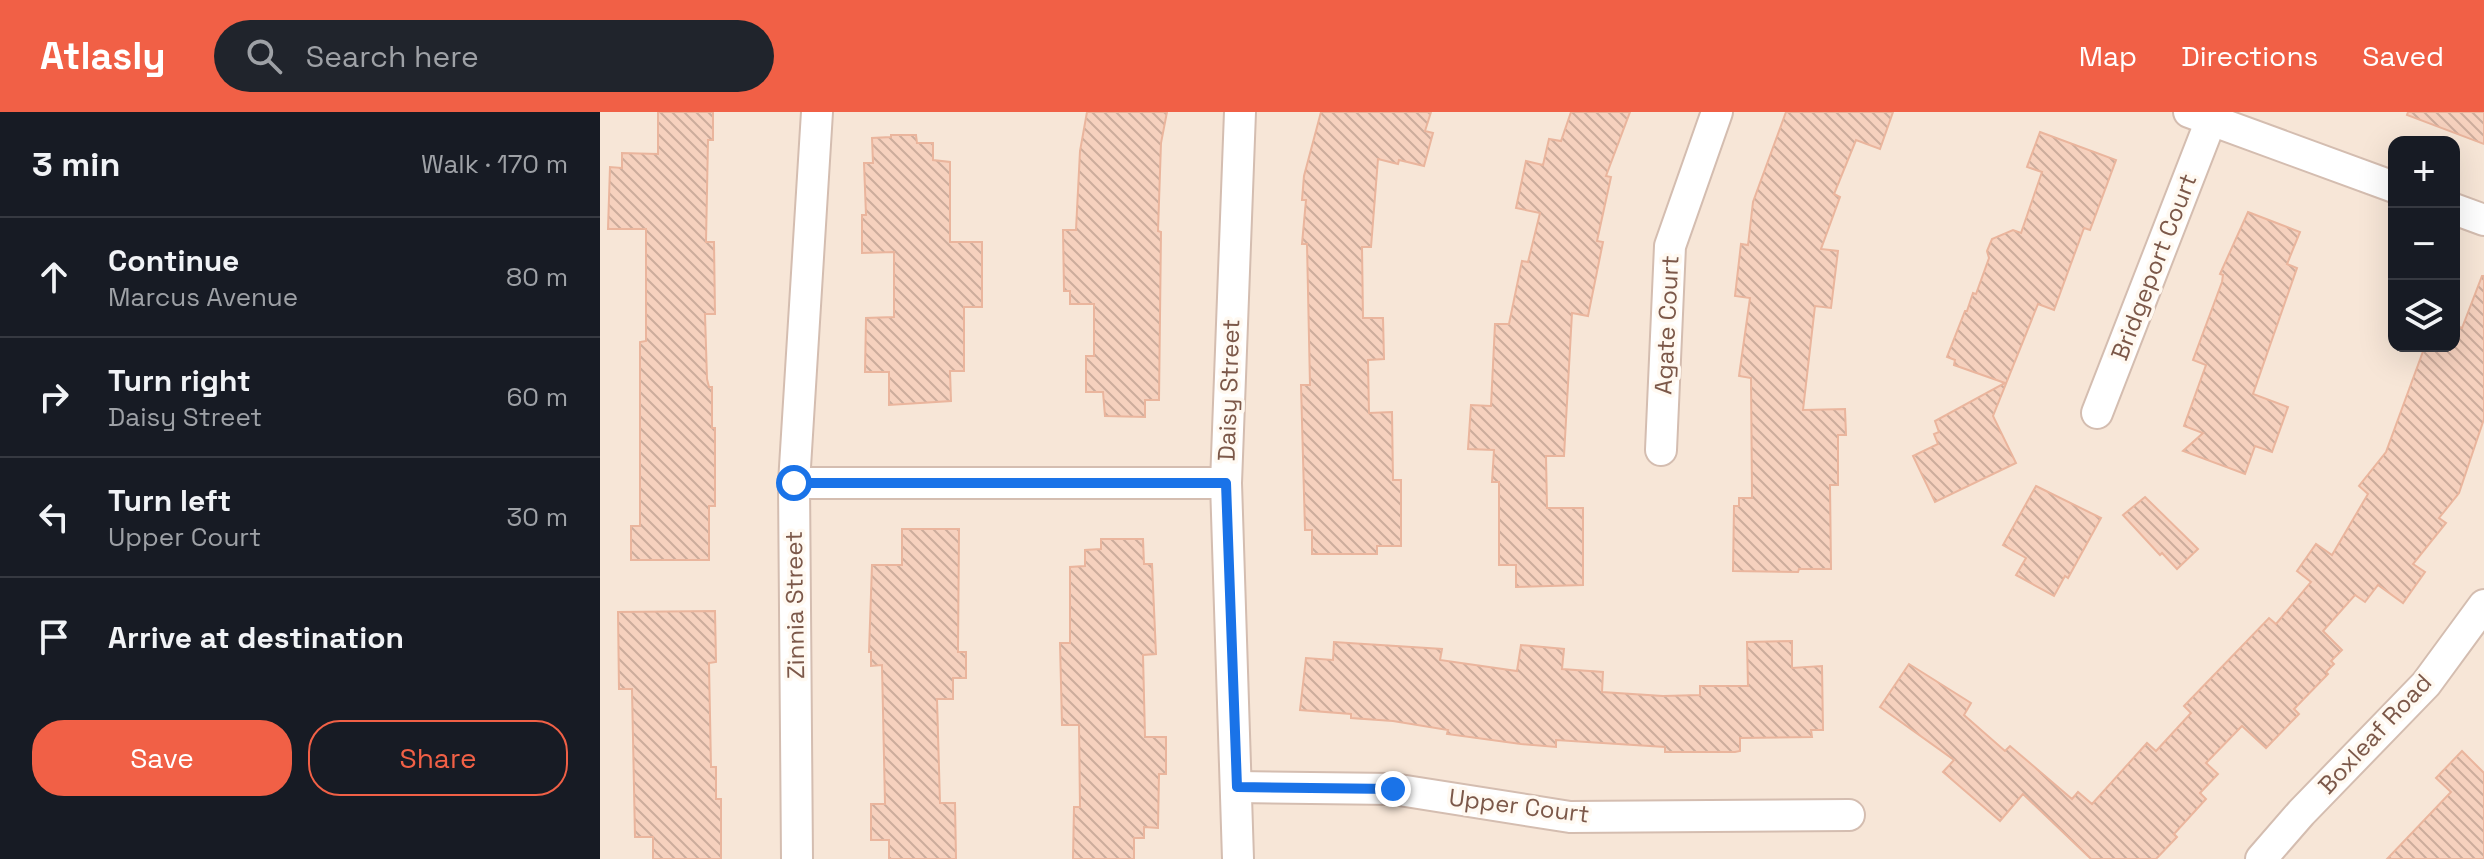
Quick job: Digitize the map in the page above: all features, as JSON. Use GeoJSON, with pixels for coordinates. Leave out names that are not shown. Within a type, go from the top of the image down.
{"type":"FeatureCollection","features":[{"type":"Feature","properties":{"kind":"street","name":"Zinnia Street"},"geometry":{"type":"LineString","coordinates":[[797,859],[794,483],[817,112]]}},
{"type":"Feature","properties":{"kind":"street","name":"Daisy Street"},"geometry":{"type":"LineString","coordinates":[[1238,859],[1226,483],[1240,112]]}},
{"type":"Feature","properties":{"kind":"street","name":"Agate Court"},"geometry":{"type":"LineString","coordinates":[[1661,450],[1670,246],[1717,112]]}},
{"type":"Feature","properties":{"kind":"street"},"geometry":{"type":"LineString","coordinates":[[2200,116],[2388,185]]}},
{"type":"Feature","properties":{"kind":"street","name":"Bridgeport Court"},"geometry":{"type":"LineString","coordinates":[[2097,413],[2200,116]]}},
{"type":"Feature","properties":{"kind":"street"},"geometry":{"type":"LineString","coordinates":[[2460,211],[2484,220]]}},
{"type":"Feature","properties":{"kind":"street"},"geometry":{"type":"LineString","coordinates":[[794,483],[1226,483]]}},
{"type":"Feature","properties":{"kind":"street","name":"Boxleaf Road"},"geometry":{"type":"LineString","coordinates":[[2261,859],[2301,813],[2426,684],[2484,605]]}},
{"type":"Feature","properties":{"kind":"street","name":"Upper Court"},"geometry":{"type":"LineString","coordinates":[[1237,787],[1393,789],[1570,817],[1849,815]]}},
{"type":"Feature","properties":{"kind":"shaded area"},"geometry":{"type":"Polygon","coordinates":[[[600,112],[2484,112],[2484,859],[600,859],[600,112]]]}},
{"type":"Feature","properties":{"kind":"building"},"geometry":{"type":"Polygon","coordinates":[[[658,112],[713,112],[713,140],[708,140],[706,242],[714,242],[715,314],[705,314],[707,379],[709,387],[712,387],[712,428],[715,428],[715,506],[709,506],[709,560],[631,560],[631,526],[640,526],[640,342],[646,341],[646,229],[608,229],[610,167],[622,168],[622,153],[658,154],[658,112]]]}},
{"type":"Feature","properties":{"kind":"building"},"geometry":{"type":"Polygon","coordinates":[[[1087,112],[1167,112],[1161,143],[1158,231],[1161,232],[1159,400],[1145,400],[1145,417],[1105,416],[1103,392],[1086,392],[1086,356],[1094,356],[1094,304],[1070,304],[1070,291],[1064,291],[1063,230],[1076,230],[1080,151],[1087,112]]]}},
{"type":"Feature","properties":{"kind":"building"},"geometry":{"type":"Polygon","coordinates":[[[1321,112],[1431,112],[1425,131],[1433,133],[1424,166],[1378,159],[1371,247],[1362,247],[1363,318],[1383,318],[1384,359],[1368,360],[1369,413],[1392,412],[1393,480],[1401,480],[1401,546],[1377,546],[1377,554],[1312,554],[1312,530],[1305,530],[1301,385],[1310,385],[1307,244],[1302,244],[1306,200],[1302,200],[1304,176],[1321,112]]]}},
{"type":"Feature","properties":{"kind":"building"},"geometry":{"type":"Polygon","coordinates":[[[1571,112],[1630,112],[1606,176],[1611,177],[1597,241],[1603,242],[1588,316],[1572,313],[1564,456],[1546,456],[1547,508],[1583,508],[1583,585],[1516,587],[1516,565],[1499,565],[1499,482],[1492,482],[1494,450],[1468,449],[1471,405],[1491,406],[1495,324],[1509,324],[1522,261],[1528,262],[1540,213],[1516,208],[1526,161],[1543,165],[1549,139],[1561,141],[1571,112]]]}},
{"type":"Feature","properties":{"kind":"building"},"geometry":{"type":"Polygon","coordinates":[[[1786,112],[1893,112],[1880,149],[1856,140],[1834,194],[1840,197],[1821,249],[1838,251],[1831,308],[1815,306],[1803,410],[1845,409],[1846,435],[1838,435],[1838,485],[1830,485],[1831,569],[1733,571],[1734,506],[1739,506],[1739,498],[1752,498],[1751,378],[1739,376],[1750,298],[1735,296],[1741,244],[1748,245],[1753,202],[1786,112]]]}},
{"type":"Feature","properties":{"kind":"building"},"geometry":{"type":"Polygon","coordinates":[[[2408,112],[2484,112],[2484,144],[2407,115],[2408,112]]]}},
{"type":"Feature","properties":{"kind":"building"},"geometry":{"type":"Polygon","coordinates":[[[2040,132],[2116,160],[2090,230],[2084,228],[2054,310],[2038,304],[1993,416],[2016,463],[1935,502],[1913,456],[1938,444],[1934,434],[1939,432],[1935,421],[2005,383],[1954,365],[1955,360],[1947,357],[1973,293],[1976,294],[1989,258],[1987,251],[1992,239],[2013,230],[2021,233],[2042,172],[2027,167],[2040,132]]]}},
{"type":"Feature","properties":{"kind":"building"},"geometry":{"type":"Polygon","coordinates":[[[916,135],[917,143],[933,143],[933,160],[950,162],[950,242],[982,242],[982,307],[964,307],[964,371],[950,371],[951,401],[889,405],[889,372],[865,372],[866,318],[894,317],[894,252],[862,253],[862,215],[866,215],[864,163],[873,163],[872,138],[916,135]]]}},
{"type":"Feature","properties":{"kind":"building"},"geometry":{"type":"Polygon","coordinates":[[[2248,212],[2300,232],[2287,264],[2297,268],[2253,394],[2288,407],[2272,452],[2255,446],[2245,474],[2183,451],[2203,433],[2184,426],[2206,365],[2193,360],[2222,282],[2223,275],[2220,274],[2248,212]]]}},
{"type":"Feature","properties":{"kind":"building"},"geometry":{"type":"Polygon","coordinates":[[[2484,276],[2484,419],[2459,493],[2439,518],[2446,523],[2413,564],[2425,572],[2403,603],[2378,585],[2365,602],[2355,595],[2323,631],[2342,650],[2331,661],[2334,664],[2326,672],[2328,674],[2294,709],[2299,714],[2266,748],[2242,726],[2206,763],[2218,774],[2200,793],[2206,799],[2156,859],[2091,859],[2023,794],[2000,821],[1943,772],[1954,760],[1880,707],[1909,664],[1971,703],[1964,715],[2005,751],[2010,746],[2072,799],[2078,792],[2092,804],[2147,743],[2156,751],[2191,713],[2184,706],[2269,618],[2276,624],[2311,582],[2297,571],[2316,544],[2332,555],[2368,494],[2359,486],[2386,452],[2423,352],[2460,352],[2462,328],[2484,276]]]}},
{"type":"Feature","properties":{"kind":"building"},"geometry":{"type":"Polygon","coordinates":[[[2036,486],[2101,518],[2068,578],[2065,576],[2054,596],[2016,575],[2026,558],[2003,545],[2036,486]]]}},
{"type":"Feature","properties":{"kind":"building"},"geometry":{"type":"Polygon","coordinates":[[[2145,497],[2198,549],[2177,569],[2123,515],[2145,497]]]}},
{"type":"Feature","properties":{"kind":"building"},"geometry":{"type":"Polygon","coordinates":[[[902,529],[959,529],[958,652],[966,652],[966,678],[953,678],[953,699],[937,699],[940,803],[955,803],[956,859],[889,859],[889,840],[871,840],[871,804],[885,804],[882,665],[871,666],[869,652],[872,565],[902,565],[902,529]]]}},
{"type":"Feature","properties":{"kind":"building"},"geometry":{"type":"Polygon","coordinates":[[[1101,539],[1143,539],[1144,564],[1152,564],[1156,654],[1143,655],[1145,737],[1166,737],[1166,774],[1159,774],[1158,828],[1144,827],[1144,838],[1134,838],[1134,859],[1073,859],[1074,807],[1080,807],[1079,725],[1062,725],[1060,643],[1070,643],[1070,567],[1085,566],[1085,550],[1101,549],[1101,539]]]}},
{"type":"Feature","properties":{"kind":"building"},"geometry":{"type":"Polygon","coordinates":[[[715,611],[716,662],[709,663],[711,767],[716,767],[716,799],[721,799],[721,859],[653,859],[653,837],[635,837],[632,689],[619,689],[618,612],[715,611]]]}},
{"type":"Feature","properties":{"kind":"building"},"geometry":{"type":"Polygon","coordinates":[[[1792,641],[1792,668],[1822,666],[1823,730],[1811,730],[1812,737],[1740,738],[1740,751],[1735,752],[1665,752],[1665,747],[1556,740],[1556,747],[1521,744],[1447,734],[1448,730],[1393,721],[1351,718],[1351,714],[1300,710],[1306,658],[1333,660],[1334,642],[1442,649],[1440,660],[1517,671],[1521,645],[1564,649],[1562,669],[1603,672],[1602,692],[1663,696],[1700,695],[1700,686],[1748,686],[1747,642],[1792,641]]]}},
{"type":"Feature","properties":{"kind":"building"},"geometry":{"type":"Polygon","coordinates":[[[2462,751],[2484,773],[2484,859],[2387,859],[2451,792],[2436,778],[2462,751]]]}},
{"type":"Feature","properties":{"kind":"route"},"geometry":{"type":"LineString","coordinates":[[794,483],[1226,483],[1237,787],[1393,789]]}}]}
